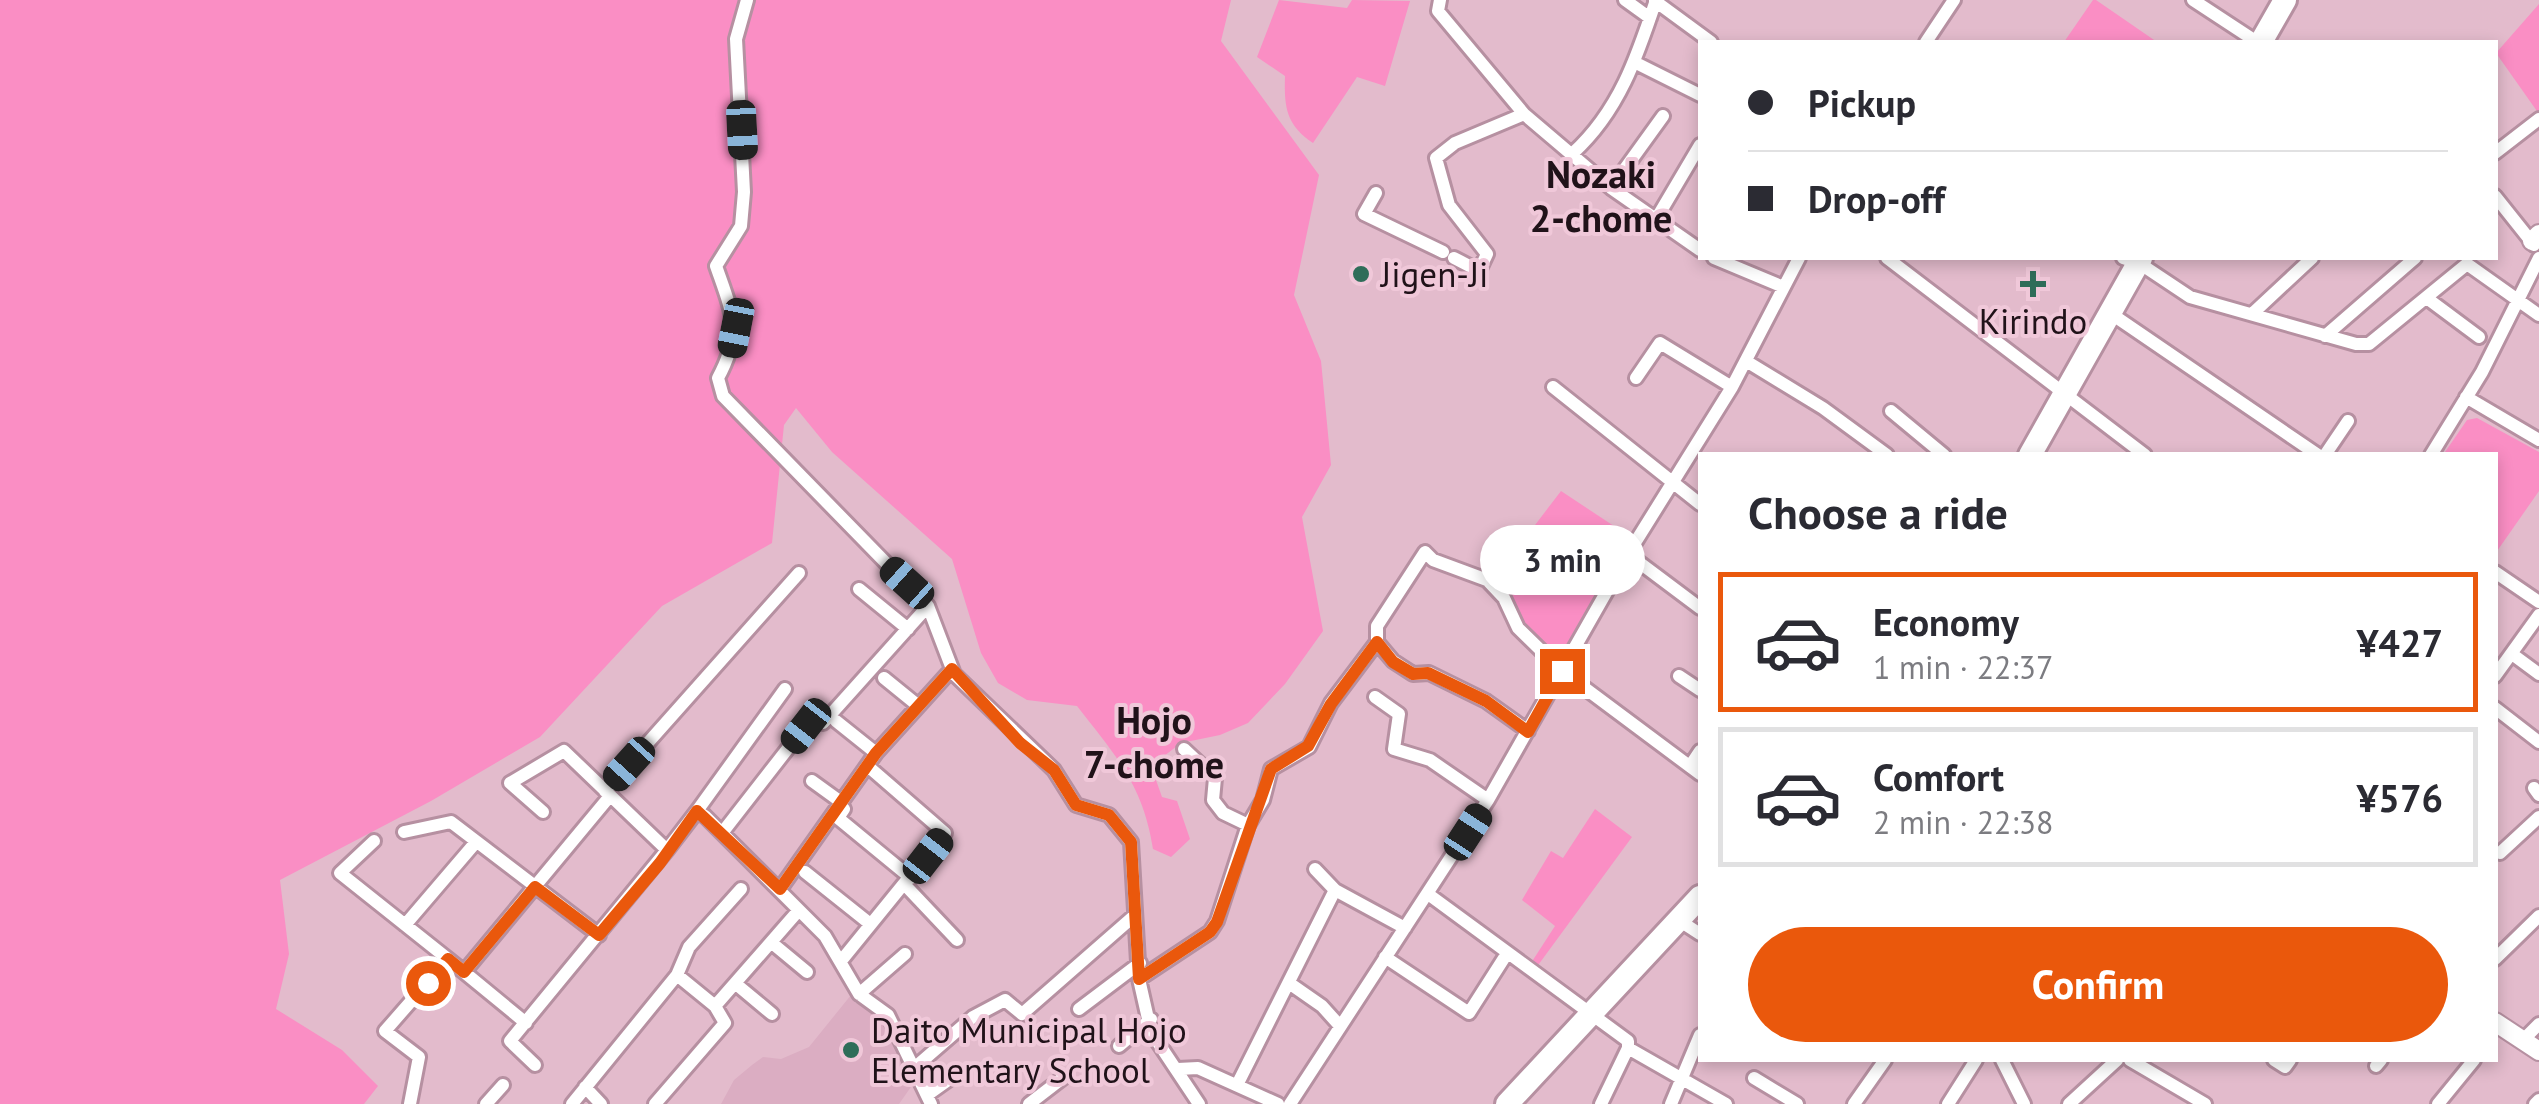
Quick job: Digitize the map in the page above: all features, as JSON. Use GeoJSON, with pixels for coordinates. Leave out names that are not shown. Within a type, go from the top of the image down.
{"type":"FeatureCollection","features":[{"type":"Feature","properties":{"kind":"highway"},"geometry":{"type":"LineString","coordinates":[[2260,40],[2284,0]]}},
{"type":"Feature","properties":{"kind":"highway"},"geometry":{"type":"LineString","coordinates":[[2032,452],[2112,315],[2134,260]]}},
{"type":"Feature","properties":{"kind":"highway"},"geometry":{"type":"LineString","coordinates":[[1507,1104],[1698,898]]}},
{"type":"Feature","properties":{"kind":"main road"},"geometry":{"type":"LineString","coordinates":[[2498,1028],[2531,1045]]}},
{"type":"Feature","properties":{"kind":"street"},"geometry":{"type":"LineString","coordinates":[[747,0],[736,39],[744,192],[742,226],[716,266],[736,328],[731,355],[718,378],[723,396],[928,606],[946,674],[1054,770],[1076,805],[1109,815],[1121,825],[1131,842],[1135,867],[1139,979],[1151,1018],[1151,1032],[1199,1104]]}},
{"type":"Feature","properties":{"kind":"street"},"geometry":{"type":"LineString","coordinates":[[1440,0],[1438,10],[1524,114],[1611,188],[1698,249]]}},
{"type":"Feature","properties":{"kind":"street"},"geometry":{"type":"LineString","coordinates":[[1624,0],[1650,18]]}},
{"type":"Feature","properties":{"kind":"street"},"geometry":{"type":"LineString","coordinates":[[1927,40],[1954,0]]}},
{"type":"Feature","properties":{"kind":"street"},"geometry":{"type":"LineString","coordinates":[[2192,0],[2256,40]]}},
{"type":"Feature","properties":{"kind":"street"},"geometry":{"type":"LineString","coordinates":[[1573,152],[1612,107],[1634,62],[1655,1],[1709,40]]}},
{"type":"Feature","properties":{"kind":"street"},"geometry":{"type":"LineString","coordinates":[[1634,62],[1698,94]]}},
{"type":"Feature","properties":{"kind":"street"},"geometry":{"type":"LineString","coordinates":[[1376,193],[1364,214],[1478,271],[1487,254],[1449,205],[1436,158],[1455,143],[1524,114]]}},
{"type":"Feature","properties":{"kind":"street"},"geometry":{"type":"LineString","coordinates":[[1611,188],[1663,116]]}},
{"type":"Feature","properties":{"kind":"street"},"geometry":{"type":"LineString","coordinates":[[2498,151],[2539,119]]}},
{"type":"Feature","properties":{"kind":"street"},"geometry":{"type":"LineString","coordinates":[[1655,221],[1698,148]]}},
{"type":"Feature","properties":{"kind":"street"},"geometry":{"type":"LineString","coordinates":[[2432,452],[2466,397],[2518,296],[2537,247],[2498,200]]}},
{"type":"Feature","properties":{"kind":"street"},"geometry":{"type":"LineString","coordinates":[[1719,260],[1781,286]]}},
{"type":"Feature","properties":{"kind":"street"},"geometry":{"type":"LineString","coordinates":[[1290,1104],[1488,800],[1628,554],[1732,387],[1797,260]]}},
{"type":"Feature","properties":{"kind":"street"},"geometry":{"type":"LineString","coordinates":[[1890,260],[2066,393],[2128,450]]}},
{"type":"Feature","properties":{"kind":"street"},"geometry":{"type":"LineString","coordinates":[[2135,260],[2190,297],[2324,336],[2369,344],[2467,264],[2518,296],[2539,315]]}},
{"type":"Feature","properties":{"kind":"street"},"geometry":{"type":"LineString","coordinates":[[2252,314],[2310,260]]}},
{"type":"Feature","properties":{"kind":"street"},"geometry":{"type":"LineString","coordinates":[[2324,336],[2413,260]]}},
{"type":"Feature","properties":{"kind":"street"},"geometry":{"type":"LineString","coordinates":[[2428,299],[2479,337]]}},
{"type":"Feature","properties":{"kind":"street"},"geometry":{"type":"LineString","coordinates":[[2112,315],[2317,452]]}},
{"type":"Feature","properties":{"kind":"street"},"geometry":{"type":"LineString","coordinates":[[1636,378],[1660,344],[1732,387]]}},
{"type":"Feature","properties":{"kind":"street"},"geometry":{"type":"LineString","coordinates":[[1746,361],[1823,408],[1883,452]]}},
{"type":"Feature","properties":{"kind":"street"},"geometry":{"type":"LineString","coordinates":[[1553,387],[1698,503]]}},
{"type":"Feature","properties":{"kind":"street"},"geometry":{"type":"LineString","coordinates":[[2466,397],[2539,440]]}},
{"type":"Feature","properties":{"kind":"street"},"geometry":{"type":"LineString","coordinates":[[1891,412],[1940,452]]}},
{"type":"Feature","properties":{"kind":"street"},"geometry":{"type":"LineString","coordinates":[[2323,452],[2348,420]]}},
{"type":"Feature","properties":{"kind":"street"},"geometry":{"type":"LineString","coordinates":[[1139,979],[1210,932],[1248,825],[1263,800],[1271,769],[1308,746],[1331,704],[1377,642],[1377,626],[1425,552],[1433,560],[1487,580],[1504,598],[1518,628],[1562,671],[1695,770]]}},
{"type":"Feature","properties":{"kind":"street"},"geometry":{"type":"LineString","coordinates":[[1628,554],[1698,606]]}},
{"type":"Feature","properties":{"kind":"street"},"geometry":{"type":"LineString","coordinates":[[464,972],[607,794],[798,572]]}},
{"type":"Feature","properties":{"kind":"street"},"geometry":{"type":"LineString","coordinates":[[2498,574],[2539,602]]}},
{"type":"Feature","properties":{"kind":"street"},"geometry":{"type":"LineString","coordinates":[[859,589],[908,628]]}},
{"type":"Feature","properties":{"kind":"street"},"geometry":{"type":"LineString","coordinates":[[722,833],[810,720],[822,724],[928,606]]}},
{"type":"Feature","properties":{"kind":"street"},"geometry":{"type":"LineString","coordinates":[[2498,672],[2539,614]]}},
{"type":"Feature","properties":{"kind":"street"},"geometry":{"type":"LineString","coordinates":[[1377,642],[1393,662],[1413,674],[1428,673],[1486,701],[1528,732]]}},
{"type":"Feature","properties":{"kind":"street"},"geometry":{"type":"LineString","coordinates":[[2512,654],[2539,674]]}},
{"type":"Feature","properties":{"kind":"street"},"geometry":{"type":"LineString","coordinates":[[780,889],[876,753],[946,674]]}},
{"type":"Feature","properties":{"kind":"street"},"geometry":{"type":"LineString","coordinates":[[946,674],[870,768],[838,818],[908,881],[958,940]]}},
{"type":"Feature","properties":{"kind":"street"},"geometry":{"type":"LineString","coordinates":[[1678,676],[1698,689]]}},
{"type":"Feature","properties":{"kind":"street"},"geometry":{"type":"LineString","coordinates":[[884,678],[916,704]]}},
{"type":"Feature","properties":{"kind":"street"},"geometry":{"type":"LineString","coordinates":[[535,1065],[510,1041],[667,850],[785,689]]}},
{"type":"Feature","properties":{"kind":"street"},"geometry":{"type":"LineString","coordinates":[[1375,697],[1399,714],[1394,749],[1430,760],[1488,800]]}},
{"type":"Feature","properties":{"kind":"street"},"geometry":{"type":"LineString","coordinates":[[2498,710],[2539,742]]}},
{"type":"Feature","properties":{"kind":"street"},"geometry":{"type":"LineString","coordinates":[[836,721],[876,753]]}},
{"type":"Feature","properties":{"kind":"street"},"geometry":{"type":"LineString","coordinates":[[1184,748],[1215,778],[1213,800],[1223,813],[1248,825]]}},
{"type":"Feature","properties":{"kind":"street"},"geometry":{"type":"LineString","coordinates":[[543,812],[510,784],[564,751],[667,850]]}},
{"type":"Feature","properties":{"kind":"street"},"geometry":{"type":"LineString","coordinates":[[841,961],[945,833],[870,768]]}},
{"type":"Feature","properties":{"kind":"street"},"geometry":{"type":"LineString","coordinates":[[812,781],[841,802]]}},
{"type":"Feature","properties":{"kind":"street"},"geometry":{"type":"LineString","coordinates":[[697,811],[780,889],[841,961],[859,994],[888,1015],[929,1100],[958,1072]]}},
{"type":"Feature","properties":{"kind":"street"},"geometry":{"type":"LineString","coordinates":[[2500,854],[2539,817]]}},
{"type":"Feature","properties":{"kind":"street"},"geometry":{"type":"LineString","coordinates":[[404,832],[451,822],[599,935]]}},
{"type":"Feature","properties":{"kind":"street"},"geometry":{"type":"LineString","coordinates":[[374,841],[340,874],[526,1023]]}},
{"type":"Feature","properties":{"kind":"street"},"geometry":{"type":"LineString","coordinates":[[405,925],[476,842]]}},
{"type":"Feature","properties":{"kind":"street"},"geometry":{"type":"LineString","coordinates":[[1316,869],[1335,890],[1405,928]]}},
{"type":"Feature","properties":{"kind":"street"},"geometry":{"type":"LineString","coordinates":[[805,872],[870,923]]}},
{"type":"Feature","properties":{"kind":"street"},"geometry":{"type":"LineString","coordinates":[[572,1104],[677,975],[689,947],[741,889]]}},
{"type":"Feature","properties":{"kind":"street"},"geometry":{"type":"LineString","coordinates":[[1237,1085],[1335,890]]}},
{"type":"Feature","properties":{"kind":"street"},"geometry":{"type":"LineString","coordinates":[[1428,894],[1628,1042],[1602,1104]]}},
{"type":"Feature","properties":{"kind":"street"},"geometry":{"type":"LineString","coordinates":[[715,1006],[799,910]]}},
{"type":"Feature","properties":{"kind":"street"},"geometry":{"type":"LineString","coordinates":[[912,1069],[972,1017],[1005,1000],[1022,1014],[1134,916]]}},
{"type":"Feature","properties":{"kind":"street"},"geometry":{"type":"LineString","coordinates":[[2498,956],[2539,916]]}},
{"type":"Feature","properties":{"kind":"street"},"geometry":{"type":"LineString","coordinates":[[1677,919],[1698,933]]}},
{"type":"Feature","properties":{"kind":"street"},"geometry":{"type":"LineString","coordinates":[[772,942],[807,972]]}},
{"type":"Feature","properties":{"kind":"street"},"geometry":{"type":"LineString","coordinates":[[859,994],[905,954]]}},
{"type":"Feature","properties":{"kind":"street"},"geometry":{"type":"LineString","coordinates":[[1385,958],[1470,1013],[1506,955]]}},
{"type":"Feature","properties":{"kind":"street"},"geometry":{"type":"LineString","coordinates":[[410,1104],[419,1057],[385,1031],[448,959]]}},
{"type":"Feature","properties":{"kind":"street"},"geometry":{"type":"LineString","coordinates":[[1079,1009],[1140,962]]}},
{"type":"Feature","properties":{"kind":"street"},"geometry":{"type":"LineString","coordinates":[[655,1104],[725,1023],[715,1006],[677,975]]}},
{"type":"Feature","properties":{"kind":"street"},"geometry":{"type":"LineString","coordinates":[[1289,983],[1322,1006],[1340,1026]]}},
{"type":"Feature","properties":{"kind":"street"},"geometry":{"type":"LineString","coordinates":[[736,984],[772,1014]]}},
{"type":"Feature","properties":{"kind":"street"},"geometry":{"type":"LineString","coordinates":[[1120,1046],[1151,1018]]}},
{"type":"Feature","properties":{"kind":"street"},"geometry":{"type":"LineString","coordinates":[[2531,1045],[2539,1024]]}},
{"type":"Feature","properties":{"kind":"street"},"geometry":{"type":"LineString","coordinates":[[1672,1104],[1698,1041]]}},
{"type":"Feature","properties":{"kind":"street"},"geometry":{"type":"LineString","coordinates":[[1628,1048],[1684,1077],[1722,1103]]}},
{"type":"Feature","properties":{"kind":"street"},"geometry":{"type":"LineString","coordinates":[[1854,1104],[1880,1062]]}},
{"type":"Feature","properties":{"kind":"street"},"geometry":{"type":"LineString","coordinates":[[1948,1104],[1975,1062]]}},
{"type":"Feature","properties":{"kind":"street"},"geometry":{"type":"LineString","coordinates":[[2003,1062],[2024,1104]]}},
{"type":"Feature","properties":{"kind":"street"},"geometry":{"type":"LineString","coordinates":[[2069,1104],[2115,1062]]}},
{"type":"Feature","properties":{"kind":"street"},"geometry":{"type":"LineString","coordinates":[[2133,1062],[2202,1103]]}},
{"type":"Feature","properties":{"kind":"street"},"geometry":{"type":"LineString","coordinates":[[2438,1104],[2472,1062]]}},
{"type":"Feature","properties":{"kind":"street"},"geometry":{"type":"LineString","coordinates":[[1178,1070],[1198,1068],[1278,1104]]}},
{"type":"Feature","properties":{"kind":"street"},"geometry":{"type":"LineString","coordinates":[[1029,1104],[1064,1077]]}},
{"type":"Feature","properties":{"kind":"street"},"geometry":{"type":"LineString","coordinates":[[1754,1078],[1797,1104]]}},
{"type":"Feature","properties":{"kind":"street"},"geometry":{"type":"LineString","coordinates":[[486,1104],[504,1084]]}},
{"type":"Feature","properties":{"kind":"street"},"geometry":{"type":"LineString","coordinates":[[585,1087],[602,1104]]}},
{"type":"Feature","properties":{"kind":"shaded area"},"geometry":{"type":"Polygon","coordinates":[[[0,0],[1231,0],[1221,41],[1319,175],[1294,295],[1321,361],[1331,465],[1302,517],[1323,631],[1285,684],[1248,723],[1220,735],[1181,743],[1151,766],[1162,797],[1177,801],[1190,839],[1171,857],[1153,849],[1142,807],[1126,772],[1077,706],[1027,700],[998,683],[981,653],[952,559],[832,452],[796,408],[784,425],[772,543],[662,606],[540,737],[431,801],[280,880],[289,954],[276,1009],[342,1050],[378,1086],[364,1104],[0,1104],[0,0]]]}},
{"type":"Feature","properties":{"kind":"shaded area"},"geometry":{"type":"Polygon","coordinates":[[[1279,0],[1347,8],[1352,0],[1410,1],[1385,86],[1357,77],[1313,143],[1288,114],[1285,76],[1257,57],[1279,0]]]}},
{"type":"Feature","properties":{"kind":"shaded area"},"geometry":{"type":"Polygon","coordinates":[[[2096,0],[2154,40],[2065,40],[2096,0]]]}},
{"type":"Feature","properties":{"kind":"shaded area"},"geometry":{"type":"Polygon","coordinates":[[[2539,4],[2539,114],[2498,56],[2498,51],[2539,4]]]}},
{"type":"Feature","properties":{"kind":"shaded area"},"geometry":{"type":"Polygon","coordinates":[[[2477,418],[2539,452],[2539,491],[2498,550],[2498,452],[2445,452],[2467,420],[2477,418]]]}},
{"type":"Feature","properties":{"kind":"shaded area"},"geometry":{"type":"Polygon","coordinates":[[[1561,491],[1632,538],[1564,661],[1520,625],[1493,580],[1561,491]]]}},
{"type":"Feature","properties":{"kind":"shaded area"},"geometry":{"type":"Polygon","coordinates":[[[1595,809],[1632,837],[1536,968],[1531,963],[1555,926],[1522,900],[1551,851],[1563,858],[1595,809]]]}},
{"type":"Feature","properties":{"kind":"shaded area","name":"Daito Municipal Hojo Elementary School"},"geometry":{"type":"Polygon","coordinates":[[[851,995],[880,1015],[902,1054],[913,1084],[899,1104],[721,1104],[734,1080],[763,1057],[781,1059],[809,1047],[851,995]]]}},
{"type":"Feature","properties":{"kind":"place","name":"Jigen-Ji"},"geometry":{"type":"Point","coordinates":[1361,274]}},
{"type":"Feature","properties":{"kind":"place","name":"Kirindo"},"geometry":{"type":"Point","coordinates":[2033,284]}},
{"type":"Feature","properties":{"kind":"place","name":"Daito Municipal Hojo Elementary School"},"geometry":{"type":"Point","coordinates":[851,1050]}},
{"type":"Feature","properties":{"kind":"district","name":"Nozaki 2-chome"},"geometry":{"type":"Point","coordinates":[1601,195]}},
{"type":"Feature","properties":{"kind":"district","name":"Hojo 7-chome"},"geometry":{"type":"Point","coordinates":[1154,741]}},
{"type":"Feature","properties":{"kind":"route"},"geometry":{"type":"LineString","coordinates":[[428,983],[448,959],[464,972],[535,887],[599,935],[660,863],[673,839],[697,811],[780,889],[876,753],[916,704],[952,669],[1020,743],[1054,770],[1076,805],[1109,815],[1121,825],[1131,842],[1135,867],[1134,932],[1139,979],[1210,932],[1217,922],[1248,825],[1263,800],[1271,769],[1294,759],[1308,746],[1331,704],[1377,642],[1393,662],[1413,674],[1428,673],[1486,701],[1528,732],[1562,671]]}}]}
